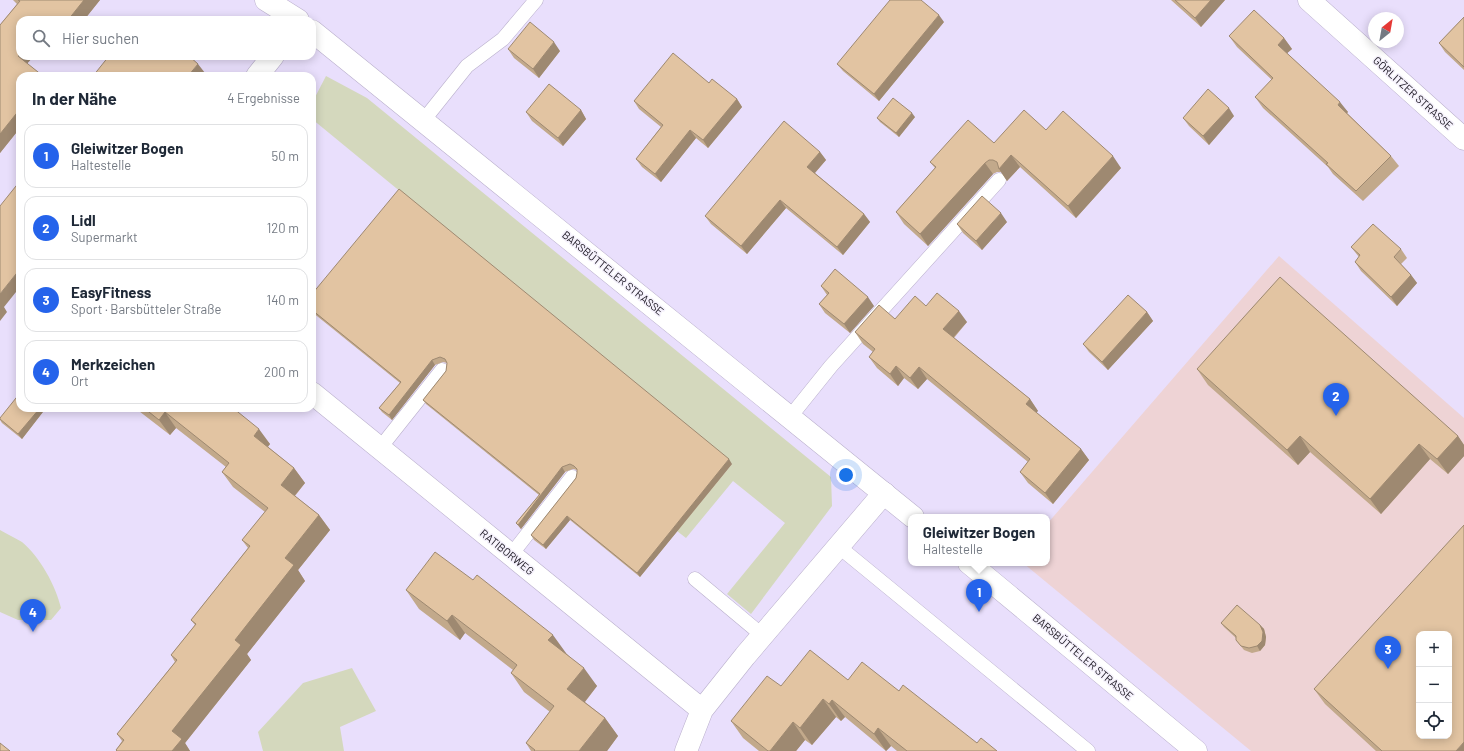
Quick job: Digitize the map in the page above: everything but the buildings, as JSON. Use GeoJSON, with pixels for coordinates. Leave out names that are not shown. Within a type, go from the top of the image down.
{"type":"FeatureCollection","features":[{"type":"Feature","properties":{"kind":"main road"},"geometry":{"type":"LineString","coordinates":[[266,0],[292,16]]}},
{"type":"Feature","properties":{"kind":"main road"},"geometry":{"type":"LineString","coordinates":[[278,0],[294,16]]}},
{"type":"Feature","properties":{"kind":"main road","name":"GÖRLITZER STRASSE"},"geometry":{"type":"LineString","coordinates":[[1309,0],[1464,139]]}},
{"type":"Feature","properties":{"kind":"main road","name":"BARSBÜTTELER STRASSE"},"geometry":{"type":"LineString","coordinates":[[316,34],[910,514]]}},
{"type":"Feature","properties":{"kind":"main road"},"geometry":{"type":"LineString","coordinates":[[260,72],[270,60]]}},
{"type":"Feature","properties":{"kind":"main road","name":"RATIBORWEG"},"geometry":{"type":"LineString","coordinates":[[316,396],[702,710]]}},
{"type":"Feature","properties":{"kind":"main road"},"geometry":{"type":"LineString","coordinates":[[686,751],[702,710],[762,635],[884,492]]}},
{"type":"Feature","properties":{"kind":"main road","name":"BARSBÜTTELER STRASSE"},"geometry":{"type":"LineString","coordinates":[[973,566],[1196,751]]}},
{"type":"Feature","properties":{"kind":"lane"},"geometry":{"type":"LineString","coordinates":[[424,121],[467,66],[503,39],[536,0]]}},
{"type":"Feature","properties":{"kind":"lane"},"geometry":{"type":"LineString","coordinates":[[790,417],[839,358],[999,180]]}},
{"type":"Feature","properties":{"kind":"lane"},"geometry":{"type":"LineString","coordinates":[[380,448],[442,370]]}},
{"type":"Feature","properties":{"kind":"lane"},"geometry":{"type":"LineString","coordinates":[[511,555],[572,477]]}},
{"type":"Feature","properties":{"kind":"lane"},"geometry":{"type":"LineString","coordinates":[[838,546],[1088,751]]}},
{"type":"Feature","properties":{"kind":"lane"},"geometry":{"type":"LineString","coordinates":[[695,579],[762,635]]}},
{"type":"Feature","properties":{"kind":"shaded area"},"geometry":{"type":"Polygon","coordinates":[[[1279,256],[1464,418],[1464,751],[1251,751],[1027,566],[1050,566],[1050,521],[1279,256]]]}},
{"type":"Feature","properties":{"kind":"green space"},"geometry":{"type":"Polygon","coordinates":[[[326,76],[367,98],[831,477],[832,506],[751,614],[727,594],[785,523],[733,481],[686,538],[677,531],[732,464],[316,122],[316,95],[326,76]]]}},
{"type":"Feature","properties":{"kind":"green space"},"geometry":{"type":"Polygon","coordinates":[[[0,530],[22,542],[29,548],[46,572],[59,599],[61,608],[51,620],[18,620],[0,612],[0,530]]]}},
{"type":"Feature","properties":{"kind":"green space"},"geometry":{"type":"Polygon","coordinates":[[[352,668],[376,711],[340,727],[344,751],[263,751],[258,732],[303,683],[352,668]]]}},
{"type":"Feature","properties":{"kind":"place","name":"Lidl"},"geometry":{"type":"Point","coordinates":[1336,416]}},
{"type":"Feature","properties":{"kind":"place","name":"Gleiwitzer Bogen"},"geometry":{"type":"Point","coordinates":[979,612]}},
{"type":"Feature","properties":{"kind":"place","name":"Merkzeichen"},"geometry":{"type":"Point","coordinates":[33,632]}},
{"type":"Feature","properties":{"kind":"place","name":"EasyFitness"},"geometry":{"type":"Point","coordinates":[1388,669]}}]}
